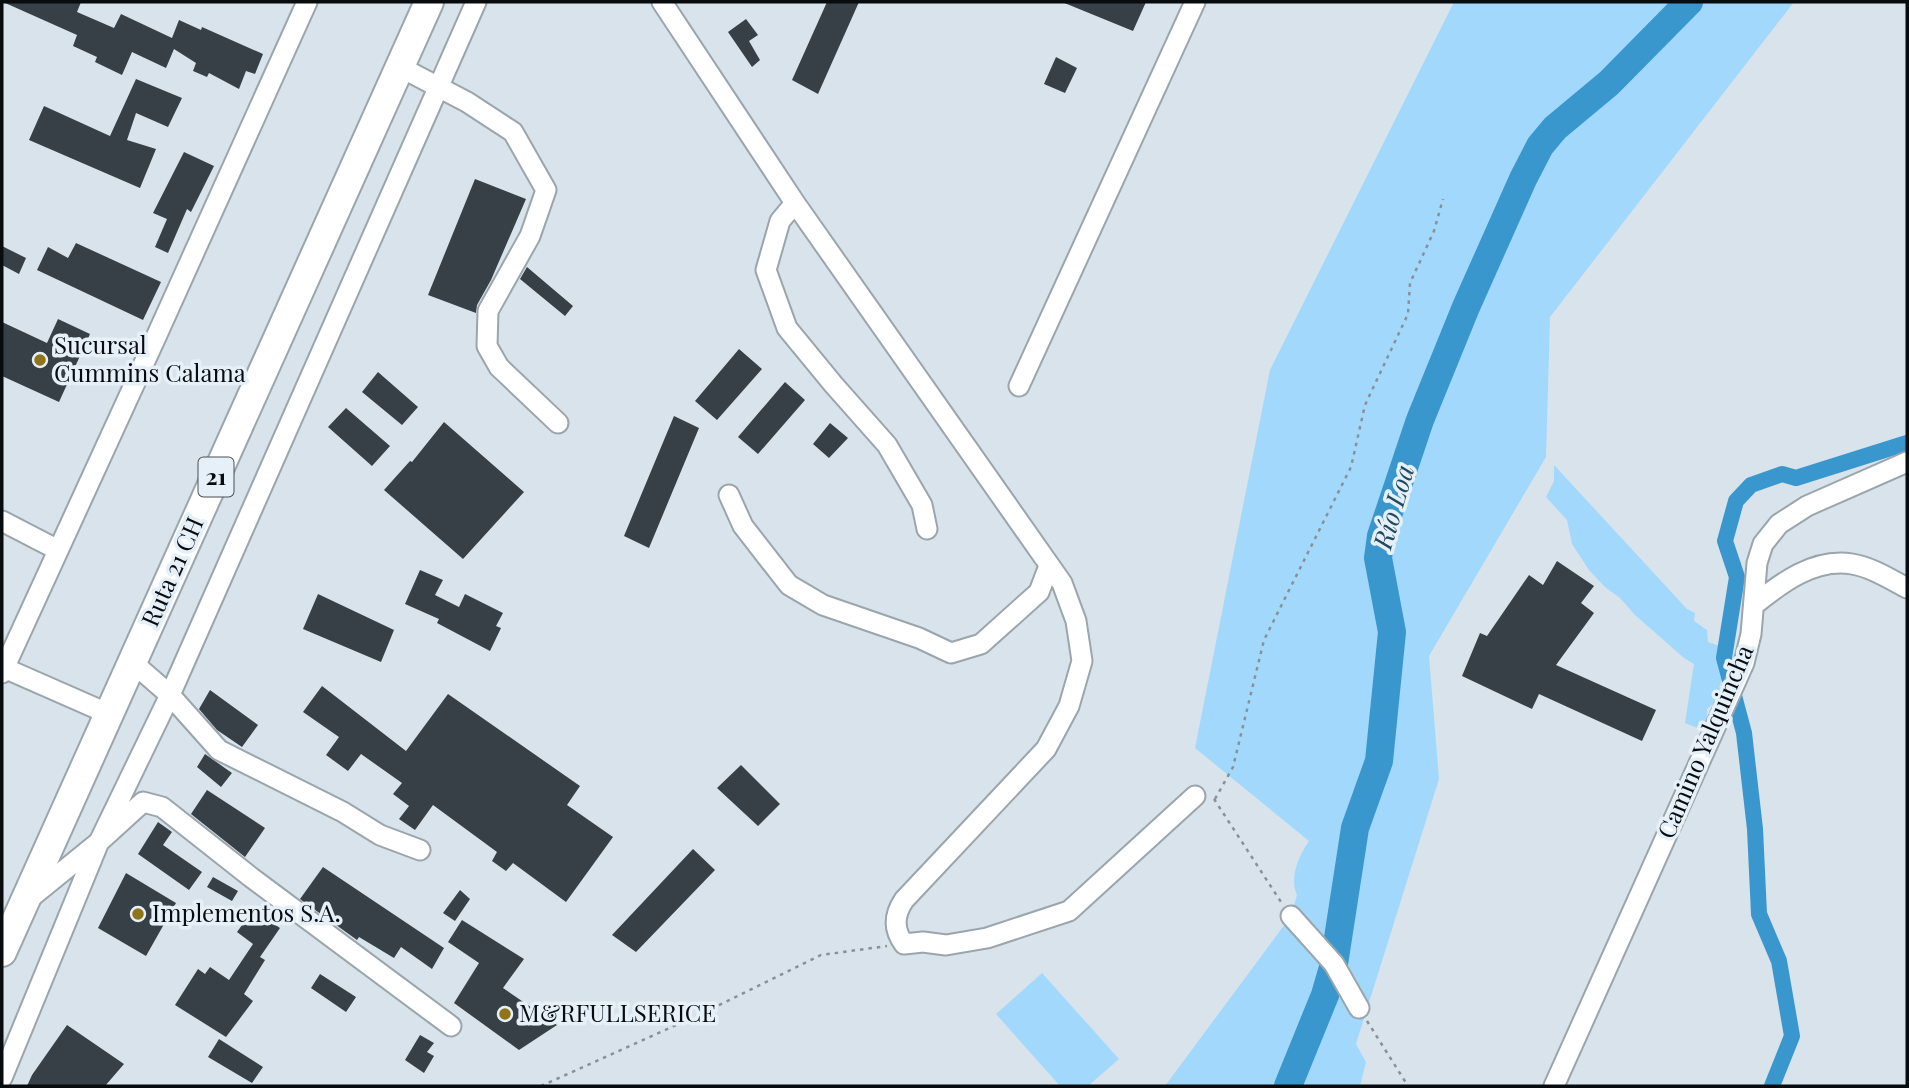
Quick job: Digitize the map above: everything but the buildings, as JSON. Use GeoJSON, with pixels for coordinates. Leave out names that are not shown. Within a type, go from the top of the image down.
{"type":"FeatureCollection","features":[{"type":"Feature","properties":{"kind":"highway","name":"Ruta 21 CH"},"geometry":{"type":"LineString","coordinates":[[2,951],[14,918],[429,2]]}},
{"type":"Feature","properties":{"kind":"street"},"geometry":{"type":"LineString","coordinates":[[108,715],[3,669],[307,2]]}},
{"type":"Feature","properties":{"kind":"street"},"geometry":{"type":"LineString","coordinates":[[2,1078],[99,842],[170,695],[476,2]]}},
{"type":"Feature","properties":{"kind":"street"},"geometry":{"type":"LineString","coordinates":[[1019,386],[1195,2]]}},
{"type":"Feature","properties":{"kind":"street"},"geometry":{"type":"LineString","coordinates":[[665,4],[795,203],[1062,583],[1076,621],[1082,661],[1069,706],[1046,749],[904,900],[897,912],[897,935],[904,944],[923,942],[946,945],[987,938],[1069,911],[1195,796]]}},
{"type":"Feature","properties":{"kind":"street"},"geometry":{"type":"LineString","coordinates":[[400,67],[467,102],[513,132],[546,190],[530,236],[488,311],[487,346],[499,367],[558,423]]}},
{"type":"Feature","properties":{"kind":"street"},"geometry":{"type":"LineString","coordinates":[[795,203],[780,221],[766,270],[787,328],[887,446],[922,505],[927,529]]}},
{"type":"Feature","properties":{"kind":"street","name":"Camino Yalquincha"},"geometry":{"type":"LineString","coordinates":[[1554,1086],[1744,663],[1751,634],[1757,563],[1763,544],[1779,524],[1807,506],[1907,462]]}},
{"type":"Feature","properties":{"kind":"street"},"geometry":{"type":"LineString","coordinates":[[729,495],[744,526],[789,584],[824,605],[919,638],[951,653],[981,644],[1039,592],[1049,566]]}},
{"type":"Feature","properties":{"kind":"street"},"geometry":{"type":"LineString","coordinates":[[2,521],[58,550]]}},
{"type":"Feature","properties":{"kind":"street"},"geometry":{"type":"LineString","coordinates":[[1754,605],[1778,585],[1801,572],[1829,565],[1852,564],[1881,574],[1907,588]]}},
{"type":"Feature","properties":{"kind":"street"},"geometry":{"type":"LineString","coordinates":[[132,662],[170,695],[219,750],[343,812],[380,835],[420,850]]}},
{"type":"Feature","properties":{"kind":"street"},"geometry":{"type":"LineString","coordinates":[[14,918],[143,803],[162,807],[252,878],[451,1026]]}},
{"type":"Feature","properties":{"kind":"street"},"geometry":{"type":"LineString","coordinates":[[1291,916],[1334,964],[1359,1007]]}},
{"type":"Feature","properties":{"kind":"path"},"geometry":{"type":"LineString","coordinates":[[1215,799],[1233,767],[1264,640],[1351,467],[1365,405],[1408,314],[1410,283],[1434,231],[1443,199]]}},
{"type":"Feature","properties":{"kind":"path"},"geometry":{"type":"LineString","coordinates":[[1195,796],[1215,799],[1291,916]]}},
{"type":"Feature","properties":{"kind":"path"},"geometry":{"type":"LineString","coordinates":[[541,1086],[705,1013],[821,955],[904,944]]}},
{"type":"Feature","properties":{"kind":"path"},"geometry":{"type":"LineString","coordinates":[[1359,1007],[1408,1086]]}},
{"type":"Feature","properties":{"kind":"shaded area"},"geometry":{"type":"Polygon","coordinates":[[[1454,2],[1794,2],[1550,317],[1546,457],[1429,656],[1439,779],[1356,1044],[1366,1062],[1360,1086],[1165,1086],[1291,916],[1297,895],[1294,881],[1296,867],[1309,841],[1195,748],[1270,370],[1454,2]]]}},
{"type":"Feature","properties":{"kind":"shaded area"},"geometry":{"type":"Polygon","coordinates":[[[1554,465],[1687,609],[1695,613],[1694,621],[1707,630],[1708,642],[1720,646],[1730,656],[1718,699],[1707,709],[1707,719],[1700,729],[1685,723],[1694,664],[1635,615],[1589,570],[1572,544],[1567,520],[1546,497],[1554,481],[1554,465]]]}},
{"type":"Feature","properties":{"kind":"shaded area"},"geometry":{"type":"Polygon","coordinates":[[[1042,973],[1119,1059],[1088,1086],[1060,1086],[996,1014],[1042,973]]]}},
{"type":"Feature","properties":{"kind":"waterway","name":"Río Loa"},"geometry":{"type":"LineString","coordinates":[[1288,1086],[1325,995],[1334,964],[1355,828],[1379,761],[1392,632],[1378,558],[1381,536],[1420,420],[1466,307],[1540,146],[1555,128],[1609,83],[1689,2]]}},
{"type":"Feature","properties":{"kind":"waterway"},"geometry":{"type":"LineString","coordinates":[[1772,1086],[1792,1036],[1779,961],[1759,914],[1755,829],[1744,733],[1724,658],[1737,577],[1725,541],[1736,501],[1751,485],[1782,474],[1796,478],[1907,443]]}},
{"type":"Feature","properties":{"kind":"place","name":"Sucursal Cummins Calama"},"geometry":{"type":"Point","coordinates":[40,360]}},
{"type":"Feature","properties":{"kind":"place","name":"Implementos S.A."},"geometry":{"type":"Point","coordinates":[138,914]}},
{"type":"Feature","properties":{"kind":"place","name":"M&RFULLSERICE"},"geometry":{"type":"Point","coordinates":[505,1014]}}]}
